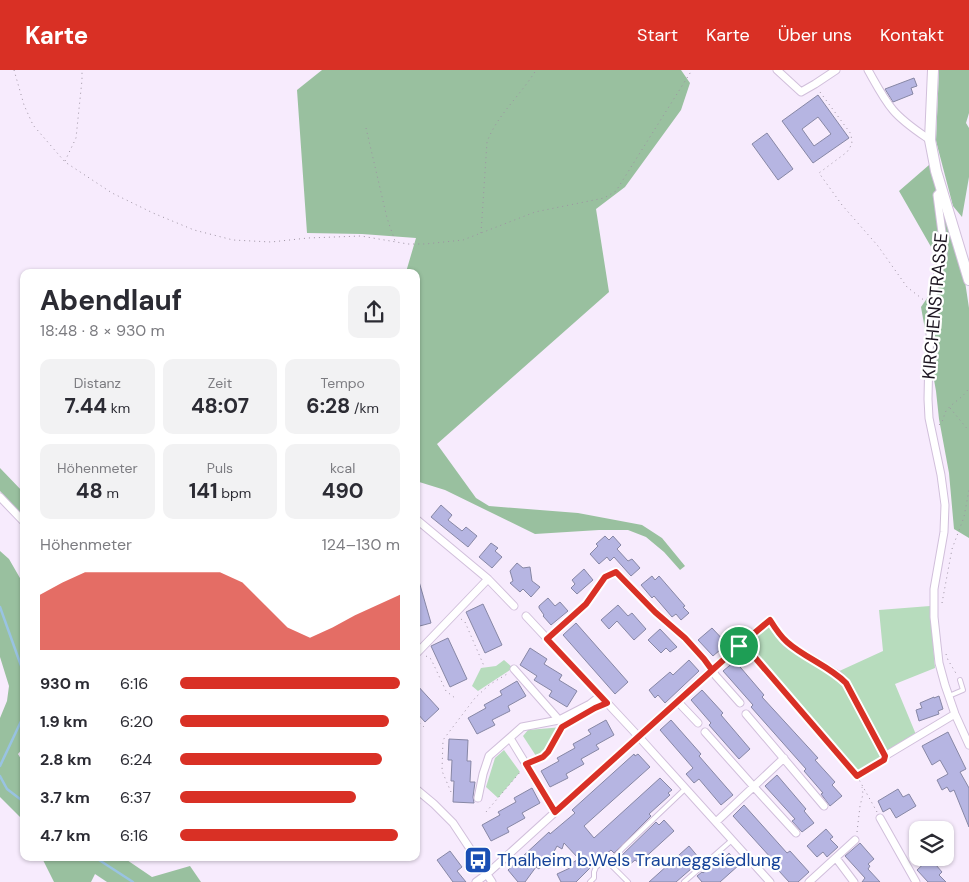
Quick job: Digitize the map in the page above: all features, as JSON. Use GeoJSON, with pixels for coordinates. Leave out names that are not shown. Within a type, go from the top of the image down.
{"type":"FeatureCollection","features":[{"type":"Feature","properties":{"kind":"street"},"geometry":{"type":"LineString","coordinates":[[777,70],[801,92],[836,70]]}},
{"type":"Feature","properties":{"kind":"street"},"geometry":{"type":"LineString","coordinates":[[868,70],[880,92],[894,111],[911,127],[930,140]]}},
{"type":"Feature","properties":{"kind":"street"},"geometry":{"type":"LineString","coordinates":[[933,70],[930,140],[936,171],[969,280]]}},
{"type":"Feature","properties":{"kind":"street","name":"KIRCHENSTRASSE"},"geometry":{"type":"LineString","coordinates":[[942,190],[937,195],[943,240],[942,255],[932,304],[928,399],[932,439],[941,475],[945,505],[944,532],[934,589],[934,617],[939,663],[955,714],[969,745]]}},
{"type":"Feature","properties":{"kind":"street"},"geometry":{"type":"LineString","coordinates":[[0,497],[20,518]]}},
{"type":"Feature","properties":{"kind":"street"},"geometry":{"type":"LineString","coordinates":[[420,522],[488,579],[514,606]]}},
{"type":"Feature","properties":{"kind":"street"},"geometry":{"type":"LineString","coordinates":[[547,639],[586,604],[605,577],[616,572],[655,612],[685,638],[740,703]]}},
{"type":"Feature","properties":{"kind":"street"},"geometry":{"type":"LineString","coordinates":[[420,651],[488,579]]}},
{"type":"Feature","properties":{"kind":"street"},"geometry":{"type":"LineString","coordinates":[[526,616],[686,788],[770,882]]}},
{"type":"Feature","properties":{"kind":"street"},"geometry":{"type":"LineString","coordinates":[[476,882],[770,620],[788,644],[838,675],[846,683],[885,756],[955,714]]}},
{"type":"Feature","properties":{"kind":"street"},"geometry":{"type":"LineString","coordinates":[[514,670],[561,724]]}},
{"type":"Feature","properties":{"kind":"street"},"geometry":{"type":"LineString","coordinates":[[478,798],[489,756],[522,727],[561,724],[600,696]]}},
{"type":"Feature","properties":{"kind":"street"},"geometry":{"type":"LineString","coordinates":[[678,702],[698,723]]}},
{"type":"Feature","properties":{"kind":"street"},"geometry":{"type":"LineString","coordinates":[[746,714],[824,806]]}},
{"type":"Feature","properties":{"kind":"street"},"geometry":{"type":"LineString","coordinates":[[705,732],[796,833]]}},
{"type":"Feature","properties":{"kind":"street"},"geometry":{"type":"LineString","coordinates":[[510,738],[555,812]]}},
{"type":"Feature","properties":{"kind":"street"},"geometry":{"type":"LineString","coordinates":[[716,822],[784,758]]}},
{"type":"Feature","properties":{"kind":"street"},"geometry":{"type":"LineString","coordinates":[[420,792],[453,823],[492,882]]}},
{"type":"Feature","properties":{"kind":"street"},"geometry":{"type":"LineString","coordinates":[[880,818],[916,882]]}},
{"type":"Feature","properties":{"kind":"street"},"geometry":{"type":"LineString","coordinates":[[809,882],[855,840]]}},
{"type":"Feature","properties":{"kind":"street"},"geometry":{"type":"LineString","coordinates":[[836,858],[854,882]]}},
{"type":"Feature","properties":{"kind":"lane"},"geometry":{"type":"LineString","coordinates":[[949,696],[963,690],[960,680]]}},
{"type":"Feature","properties":{"kind":"lane"},"geometry":{"type":"LineString","coordinates":[[590,882],[594,878],[596,867],[600,864],[609,863],[686,788]]}},
{"type":"Feature","properties":{"kind":"lane"},"geometry":{"type":"LineString","coordinates":[[684,882],[732,840]]}},
{"type":"Feature","properties":{"kind":"lane"},"geometry":{"type":"LineString","coordinates":[[609,863],[628,882]]}},
{"type":"Feature","properties":{"kind":"path"},"geometry":{"type":"LineString","coordinates":[[14,70],[24,106],[33,125],[65,162],[112,193],[153,213],[194,230],[233,240],[271,242],[308,238],[360,236],[408,244],[462,240],[535,212],[604,198],[616,191],[692,70]]}},
{"type":"Feature","properties":{"kind":"path"},"geometry":{"type":"LineString","coordinates":[[65,162],[76,138],[82,70]]}},
{"type":"Feature","properties":{"kind":"path"},"geometry":{"type":"LineString","coordinates":[[481,233],[487,142],[492,129],[529,82],[536,70]]}},
{"type":"Feature","properties":{"kind":"path"},"geometry":{"type":"LineString","coordinates":[[815,84],[851,134],[852,144],[848,152],[819,173],[842,205],[878,246],[907,286],[922,299],[932,304]]}},
{"type":"Feature","properties":{"kind":"path"},"geometry":{"type":"LineString","coordinates":[[366,128],[386,218],[396,242]]}},
{"type":"Feature","properties":{"kind":"path"},"geometry":{"type":"LineString","coordinates":[[932,439],[944,420],[945,413],[966,394],[969,388]]}},
{"type":"Feature","properties":{"kind":"path"},"geometry":{"type":"LineString","coordinates":[[950,408],[969,431]]}},
{"type":"Feature","properties":{"kind":"path"},"geometry":{"type":"LineString","coordinates":[[942,604],[952,549],[964,517],[969,490]]}},
{"type":"Feature","properties":{"kind":"path"},"geometry":{"type":"LineString","coordinates":[[454,614],[465,622],[484,666]]}},
{"type":"Feature","properties":{"kind":"path"},"geometry":{"type":"LineString","coordinates":[[739,646],[745,646],[857,776],[880,818]]}},
{"type":"Feature","properties":{"kind":"path"},"geometry":{"type":"LineString","coordinates":[[945,650],[948,660],[960,680]]}},
{"type":"Feature","properties":{"kind":"path"},"geometry":{"type":"LineString","coordinates":[[420,654],[431,659],[446,691],[455,698]]}},
{"type":"Feature","properties":{"kind":"path"},"geometry":{"type":"LineString","coordinates":[[451,792],[442,771],[443,740],[476,698],[489,685],[514,670]]}},
{"type":"Feature","properties":{"kind":"path"},"geometry":{"type":"LineString","coordinates":[[420,723],[424,727]]}},
{"type":"Feature","properties":{"kind":"path"},"geometry":{"type":"LineString","coordinates":[[486,812],[526,764],[543,757],[548,752],[561,724]]}},
{"type":"Feature","properties":{"kind":"path"},"geometry":{"type":"LineString","coordinates":[[857,776],[884,760],[885,756]]}},
{"type":"Feature","properties":{"kind":"path"},"geometry":{"type":"LineString","coordinates":[[855,840],[863,794],[862,786]]}},
{"type":"Feature","properties":{"kind":"green space"},"geometry":{"type":"Polygon","coordinates":[[[322,70],[681,70],[690,83],[681,110],[625,187],[596,209],[609,292],[437,444],[476,498],[489,506],[578,513],[642,525],[662,538],[685,566],[680,570],[664,552],[646,537],[628,530],[535,534],[445,490],[420,482],[420,269],[407,269],[416,238],[362,234],[307,233],[297,90],[322,70]]]}},
{"type":"Feature","properties":{"kind":"green space"},"geometry":{"type":"Polygon","coordinates":[[[939,70],[969,70],[969,113],[966,123],[969,128],[969,177],[962,217],[953,206],[936,141],[939,70]]]}},
{"type":"Feature","properties":{"kind":"green space"},"geometry":{"type":"Polygon","coordinates":[[[929,165],[964,275],[969,308],[969,538],[954,529],[949,473],[921,307],[932,291],[938,259],[899,191],[929,165]]]}},
{"type":"Feature","properties":{"kind":"green space"},"geometry":{"type":"Polygon","coordinates":[[[0,468],[20,489],[20,513],[0,491],[0,468]]]}},
{"type":"Feature","properties":{"kind":"green space"},"geometry":{"type":"Polygon","coordinates":[[[0,551],[9,559],[20,578],[20,752],[18,754],[20,757],[20,817],[0,797],[0,718],[7,701],[9,686],[0,657],[0,551]]]}},
{"type":"Feature","properties":{"kind":"green space"},"geometry":{"type":"Polygon","coordinates":[[[930,606],[935,668],[895,684],[917,737],[856,772],[744,641],[770,620],[781,636],[835,673],[883,651],[879,610],[930,606]]]}},
{"type":"Feature","properties":{"kind":"green space"},"geometry":{"type":"Polygon","coordinates":[[[504,660],[513,668],[478,691],[472,686],[481,668],[496,666],[504,660]]]}},
{"type":"Feature","properties":{"kind":"green space"},"geometry":{"type":"Polygon","coordinates":[[[563,727],[550,750],[538,759],[523,736],[528,730],[563,727]]]}},
{"type":"Feature","properties":{"kind":"green space"},"geometry":{"type":"Polygon","coordinates":[[[504,750],[520,772],[498,798],[486,787],[495,758],[504,750]]]}},
{"type":"Feature","properties":{"kind":"green space"},"geometry":{"type":"Polygon","coordinates":[[[44,861],[128,861],[152,877],[190,866],[201,882],[107,882],[95,874],[91,882],[54,882],[44,861]]]}},
{"type":"Feature","properties":{"kind":"building"},"geometry":{"type":"Polygon","coordinates":[[[914,78],[917,86],[911,88],[913,94],[893,102],[885,89],[914,78]]]}},
{"type":"Feature","properties":{"kind":"building"},"geometry":{"type":"Polygon","coordinates":[[[818,95],[849,138],[813,163],[782,121],[818,95]],[[818,117],[802,129],[814,146],[831,134],[818,117]]]}},
{"type":"Feature","properties":{"kind":"building"},"geometry":{"type":"Polygon","coordinates":[[[767,133],[793,169],[778,180],[752,144],[767,133]]]}},
{"type":"Feature","properties":{"kind":"building"},"geometry":{"type":"Polygon","coordinates":[[[441,505],[452,515],[448,520],[462,531],[466,527],[477,536],[468,547],[431,517],[441,505]]]}},
{"type":"Feature","properties":{"kind":"building"},"geometry":{"type":"Polygon","coordinates":[[[605,536],[609,540],[613,536],[621,545],[617,549],[628,561],[632,559],[640,568],[631,576],[614,557],[610,561],[607,557],[599,564],[590,554],[598,546],[596,544],[605,536]]]}},
{"type":"Feature","properties":{"kind":"building"},"geometry":{"type":"Polygon","coordinates":[[[491,543],[498,548],[495,551],[502,557],[492,568],[479,557],[491,543]]]}},
{"type":"Feature","properties":{"kind":"building"},"geometry":{"type":"Polygon","coordinates":[[[517,563],[523,568],[530,567],[532,581],[540,587],[531,597],[523,589],[520,592],[510,583],[513,581],[510,571],[517,563]]]}},
{"type":"Feature","properties":{"kind":"building"},"geometry":{"type":"Polygon","coordinates":[[[584,569],[593,580],[577,594],[571,588],[575,584],[572,580],[584,569]]]}},
{"type":"Feature","properties":{"kind":"building"},"geometry":{"type":"Polygon","coordinates":[[[652,576],[655,580],[659,576],[685,606],[683,607],[689,613],[681,620],[676,614],[672,617],[654,596],[652,598],[641,585],[652,576]]]}},
{"type":"Feature","properties":{"kind":"building"},"geometry":{"type":"Polygon","coordinates":[[[420,585],[431,623],[420,626],[420,585]]]}},
{"type":"Feature","properties":{"kind":"building"},"geometry":{"type":"Polygon","coordinates":[[[548,598],[555,606],[560,602],[568,611],[551,625],[539,608],[548,598]]]}},
{"type":"Feature","properties":{"kind":"building"},"geometry":{"type":"Polygon","coordinates":[[[483,604],[502,645],[485,653],[466,612],[483,604]]]}},
{"type":"Feature","properties":{"kind":"building"},"geometry":{"type":"Polygon","coordinates":[[[618,605],[628,616],[632,613],[646,629],[634,640],[617,621],[609,629],[601,620],[618,605]]]}},
{"type":"Feature","properties":{"kind":"building"},"geometry":{"type":"Polygon","coordinates":[[[576,623],[628,682],[615,694],[563,635],[576,623]]]}},
{"type":"Feature","properties":{"kind":"building"},"geometry":{"type":"Polygon","coordinates":[[[712,628],[727,644],[713,656],[698,640],[712,628]]]}},
{"type":"Feature","properties":{"kind":"building"},"geometry":{"type":"Polygon","coordinates":[[[660,629],[677,647],[670,652],[666,648],[661,653],[648,640],[660,629]]]}},
{"type":"Feature","properties":{"kind":"building"},"geometry":{"type":"Polygon","coordinates":[[[448,638],[467,679],[450,687],[431,646],[448,638]]]}},
{"type":"Feature","properties":{"kind":"building"},"geometry":{"type":"Polygon","coordinates":[[[530,648],[547,659],[544,664],[562,675],[559,680],[577,691],[567,707],[549,696],[552,691],[534,680],[537,676],[520,665],[530,648]]]}},
{"type":"Feature","properties":{"kind":"building"},"geometry":{"type":"Polygon","coordinates":[[[689,660],[699,671],[665,703],[658,695],[655,698],[649,690],[670,672],[673,675],[689,660]]]}},
{"type":"Feature","properties":{"kind":"building"},"geometry":{"type":"Polygon","coordinates":[[[735,661],[764,695],[762,697],[818,758],[815,760],[835,782],[832,785],[842,796],[830,806],[821,794],[823,793],[804,771],[806,769],[751,707],[753,705],[723,671],[735,661]]]}},
{"type":"Feature","properties":{"kind":"building"},"geometry":{"type":"Polygon","coordinates":[[[517,681],[526,696],[508,706],[510,711],[492,720],[495,725],[477,734],[468,718],[486,708],[484,705],[502,695],[500,691],[517,681]]]}},
{"type":"Feature","properties":{"kind":"building"},"geometry":{"type":"Polygon","coordinates":[[[420,688],[439,709],[425,722],[420,716],[420,688]]]}},
{"type":"Feature","properties":{"kind":"building"},"geometry":{"type":"Polygon","coordinates":[[[702,690],[723,713],[721,715],[750,749],[739,759],[709,725],[711,723],[691,700],[702,690]]]}},
{"type":"Feature","properties":{"kind":"building"},"geometry":{"type":"Polygon","coordinates":[[[939,696],[943,709],[938,711],[939,714],[919,721],[916,710],[922,708],[920,703],[939,696]]]}},
{"type":"Feature","properties":{"kind":"building"},"geometry":{"type":"Polygon","coordinates":[[[606,720],[614,735],[596,745],[599,749],[581,759],[584,764],[566,774],[568,778],[550,787],[541,771],[559,761],[557,758],[575,748],[573,744],[591,734],[588,730],[606,720]]]}},
{"type":"Feature","properties":{"kind":"building"},"geometry":{"type":"Polygon","coordinates":[[[671,720],[733,795],[721,805],[699,779],[694,783],[686,774],[693,768],[660,730],[671,720]]]}},
{"type":"Feature","properties":{"kind":"building"},"geometry":{"type":"Polygon","coordinates":[[[948,732],[966,769],[960,772],[969,788],[969,827],[954,790],[950,792],[947,787],[942,790],[937,780],[948,774],[940,760],[932,765],[922,746],[948,732]]]}},
{"type":"Feature","properties":{"kind":"building"},"geometry":{"type":"Polygon","coordinates":[[[449,739],[468,740],[467,761],[471,761],[470,782],[475,782],[474,803],[453,802],[452,760],[448,760],[449,739]]]}},
{"type":"Feature","properties":{"kind":"building"},"geometry":{"type":"Polygon","coordinates":[[[634,754],[635,756],[638,754],[650,767],[584,826],[594,838],[660,778],[672,790],[668,793],[670,795],[649,814],[651,816],[614,853],[611,850],[576,882],[561,882],[557,874],[570,868],[568,865],[579,859],[564,843],[562,849],[557,846],[550,859],[539,869],[536,867],[525,882],[518,882],[508,870],[549,832],[550,834],[575,813],[572,810],[634,754]]]}},
{"type":"Feature","properties":{"kind":"building"},"geometry":{"type":"Polygon","coordinates":[[[777,775],[806,809],[804,811],[814,823],[802,832],[792,821],[795,819],[765,786],[777,775]]]}},
{"type":"Feature","properties":{"kind":"building"},"geometry":{"type":"Polygon","coordinates":[[[532,788],[540,803],[522,813],[525,818],[507,828],[509,832],[491,841],[482,825],[500,815],[498,812],[516,802],[514,798],[532,788]]]}},
{"type":"Feature","properties":{"kind":"building"},"geometry":{"type":"Polygon","coordinates":[[[898,789],[903,797],[909,794],[916,806],[896,818],[890,808],[883,812],[878,801],[898,789]]]}},
{"type":"Feature","properties":{"kind":"building"},"geometry":{"type":"Polygon","coordinates":[[[744,805],[787,853],[790,851],[809,872],[798,882],[789,882],[779,871],[781,869],[733,816],[744,805]]]}},
{"type":"Feature","properties":{"kind":"building"},"geometry":{"type":"Polygon","coordinates":[[[664,820],[674,831],[639,863],[635,860],[627,867],[619,858],[656,822],[659,825],[664,820]]]}},
{"type":"Feature","properties":{"kind":"building"},"geometry":{"type":"Polygon","coordinates":[[[826,829],[833,837],[830,839],[838,847],[827,857],[823,852],[817,857],[807,846],[826,829]]]}},
{"type":"Feature","properties":{"kind":"building"},"geometry":{"type":"Polygon","coordinates":[[[860,843],[874,859],[868,864],[870,866],[868,869],[880,882],[862,882],[865,878],[845,856],[860,843]]]}},
{"type":"Feature","properties":{"kind":"building"},"geometry":{"type":"Polygon","coordinates":[[[689,846],[699,858],[694,863],[697,866],[676,882],[649,882],[689,846]]]}},
{"type":"Feature","properties":{"kind":"building"},"geometry":{"type":"Polygon","coordinates":[[[450,851],[462,867],[457,871],[466,882],[453,882],[437,860],[450,851]]]}},
{"type":"Feature","properties":{"kind":"building"},"geometry":{"type":"Polygon","coordinates":[[[729,853],[739,865],[720,882],[702,882],[697,876],[722,856],[724,858],[729,853]]]}},
{"type":"Feature","properties":{"kind":"building"},"geometry":{"type":"Polygon","coordinates":[[[921,866],[937,866],[942,872],[939,875],[946,882],[928,882],[917,870],[921,866]]]}},
{"type":"Feature","properties":{"kind":"waterway"},"geometry":{"type":"LineString","coordinates":[[0,607],[20,663]]}},
{"type":"Feature","properties":{"kind":"waterway"},"geometry":{"type":"LineString","coordinates":[[0,766],[20,724]]}},
{"type":"Feature","properties":{"kind":"waterway"},"geometry":{"type":"LineString","coordinates":[[0,776],[7,789],[20,799]]}},
{"type":"Feature","properties":{"kind":"waterway"},"geometry":{"type":"LineString","coordinates":[[101,861],[133,882]]}},
{"type":"Feature","properties":{"kind":"place","name":"Thalheim b.Wels Trauneggsiedlung"},"geometry":{"type":"Point","coordinates":[478,860]}},
{"type":"Feature","properties":{"kind":"route"},"geometry":{"type":"LineString","coordinates":[[739,646],[639,737],[555,812],[526,764],[543,757],[548,752],[562,727],[607,703],[547,639],[586,604],[605,577],[616,572],[655,612],[685,638],[712,670],[739,646],[745,646],[857,776],[884,760],[885,756],[846,683],[838,675],[788,644],[770,620],[739,646]]}}]}
